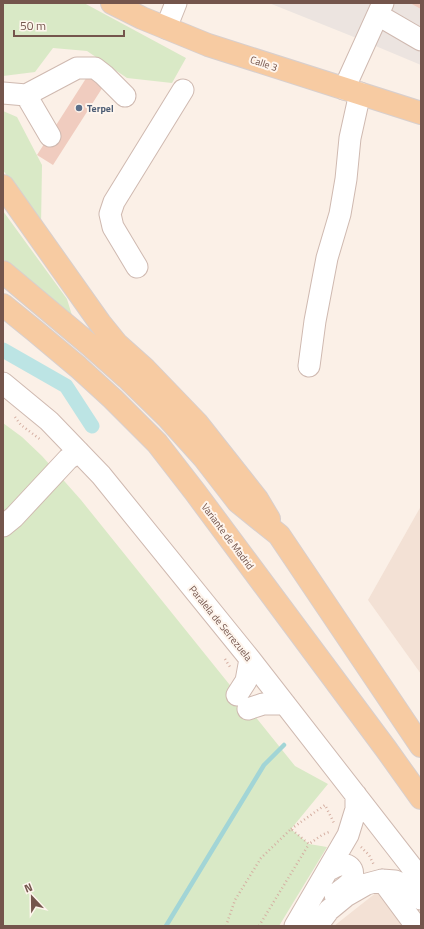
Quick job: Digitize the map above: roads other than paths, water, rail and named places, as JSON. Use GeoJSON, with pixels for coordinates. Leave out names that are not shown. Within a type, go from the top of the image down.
{"type":"FeatureCollection","features":[{"type":"Feature","properties":{"kind":"main road","name":"Calle 3"},"geometry":{"type":"LineString","coordinates":[[112,3],[142,18],[208,45],[421,113]]}},
{"type":"Feature","properties":{"kind":"main road"},"geometry":{"type":"LineString","coordinates":[[3,186],[100,323],[117,344],[145,369],[197,423],[257,499],[279,535],[421,746]]}},
{"type":"Feature","properties":{"kind":"main road"},"geometry":{"type":"LineString","coordinates":[[3,272],[127,378],[168,418],[204,458],[238,502],[279,535]]}},
{"type":"Feature","properties":{"kind":"main road","name":"Variante de Madrid"},"geometry":{"type":"LineString","coordinates":[[3,305],[78,367],[113,399],[157,443],[196,492],[421,798]]}},
{"type":"Feature","properties":{"kind":"main road"},"geometry":{"type":"LineString","coordinates":[[3,315],[35,331]]}},
{"type":"Feature","properties":{"kind":"street"},"geometry":{"type":"LineString","coordinates":[[166,28],[176,3]]}},
{"type":"Feature","properties":{"kind":"street"},"geometry":{"type":"LineString","coordinates":[[309,366],[315,321],[327,258],[340,214],[346,179],[350,138],[352,91],[381,9],[421,40]]}},
{"type":"Feature","properties":{"kind":"street"},"geometry":{"type":"LineString","coordinates":[[3,93],[26,95],[77,68],[95,68],[125,96]]}},
{"type":"Feature","properties":{"kind":"street"},"geometry":{"type":"LineString","coordinates":[[137,267],[114,227],[110,214],[114,202],[183,90]]}},
{"type":"Feature","properties":{"kind":"street"},"geometry":{"type":"LineString","coordinates":[[26,95],[50,136]]}},
{"type":"Feature","properties":{"kind":"street","name":"Paralela de Serrezuela"},"geometry":{"type":"LineString","coordinates":[[3,383],[49,421],[101,475],[250,658],[421,879]]}},
{"type":"Feature","properties":{"kind":"street"},"geometry":{"type":"LineString","coordinates":[[3,526],[14,517],[68,459],[78,452]]}},
{"type":"Feature","properties":{"kind":"street"},"geometry":{"type":"LineString","coordinates":[[250,658],[243,702],[285,704]]}},
{"type":"Feature","properties":{"kind":"street"},"geometry":{"type":"LineString","coordinates":[[295,926],[329,870],[342,832],[356,809],[356,795]]}},
{"type":"Feature","properties":{"kind":"street"},"geometry":{"type":"LineString","coordinates":[[310,926],[325,902],[348,885],[352,880],[352,869],[348,865],[339,865],[329,870]]}},
{"type":"Feature","properties":{"kind":"street"},"geometry":{"type":"LineString","coordinates":[[382,880],[416,926]]}},
{"type":"Feature","properties":{"kind":"street"},"geometry":{"type":"LineString","coordinates":[[317,926],[329,910],[346,896],[367,884],[382,880],[395,880],[409,887],[421,899]]}},
{"type":"Feature","properties":{"kind":"waterway"},"geometry":{"type":"LineString","coordinates":[[3,350],[66,386],[92,426]]}},
{"type":"Feature","properties":{"kind":"waterway"},"geometry":{"type":"LineString","coordinates":[[166,926],[264,765],[284,745]]}},
{"type":"Feature","properties":{"kind":"place","name":"Terpel"},"geometry":{"type":"Point","coordinates":[79,108]}}]}
